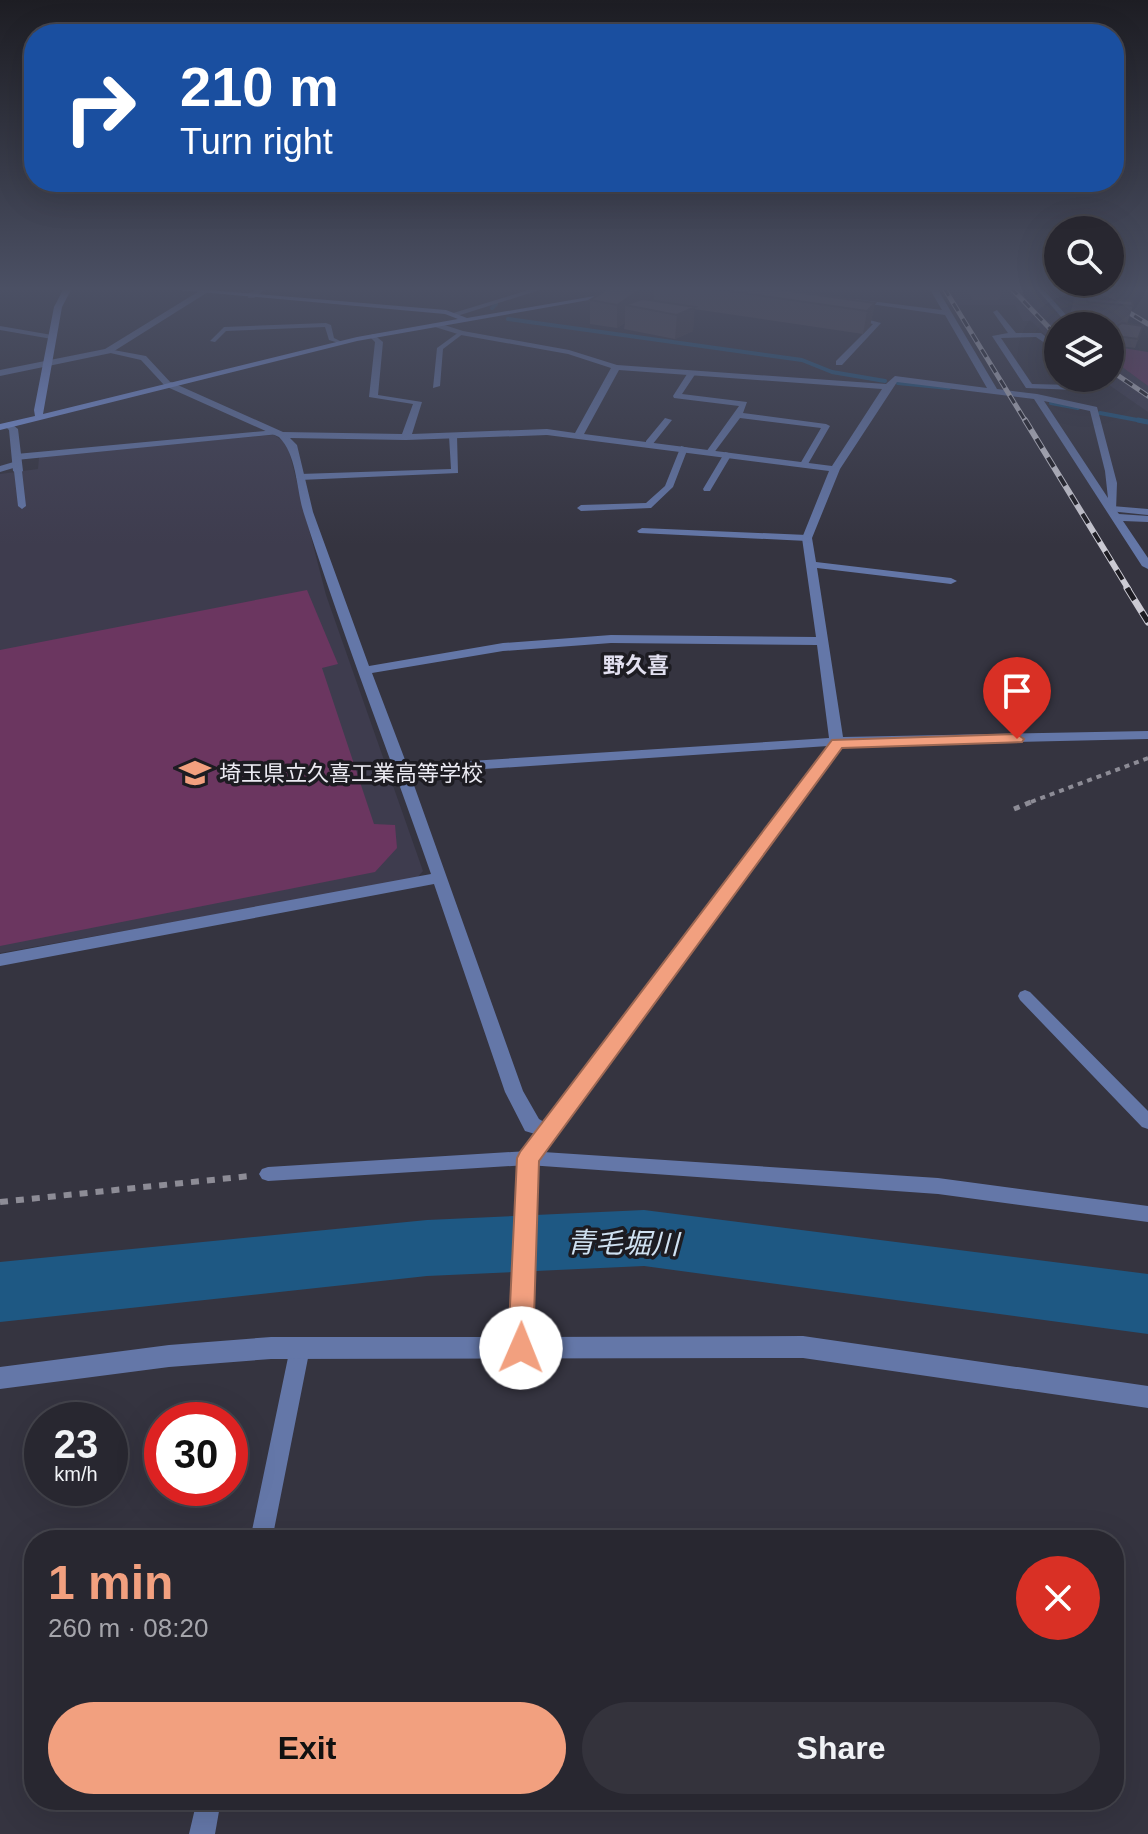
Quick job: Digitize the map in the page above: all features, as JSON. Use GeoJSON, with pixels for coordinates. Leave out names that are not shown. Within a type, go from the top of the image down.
{"type":"FeatureCollection","features":[{"type":"Feature","properties":{"kind":"street"},"geometry":{"type":"LineString","coordinates":[[40,417],[38,410],[44,374]]}},
{"type":"Feature","properties":{"kind":"street"},"geometry":{"type":"LineString","coordinates":[[4,426],[212,374]]}},
{"type":"Feature","properties":{"kind":"street"},"geometry":{"type":"LineString","coordinates":[[376,374],[373,397],[418,402],[406,437]]}},
{"type":"Feature","properties":{"kind":"street"},"geometry":{"type":"LineString","coordinates":[[579,434],[612,374]]}},
{"type":"Feature","properties":{"kind":"street"},"geometry":{"type":"LineString","coordinates":[[700,374],[888,387]]}},
{"type":"Feature","properties":{"kind":"street"},"geometry":{"type":"LineString","coordinates":[[983,374],[994,392]]}},
{"type":"Feature","properties":{"kind":"street"},"geometry":{"type":"LineString","coordinates":[[1021,374],[1029,386],[1044,385]]}},
{"type":"Feature","properties":{"kind":"street"},"geometry":{"type":"LineString","coordinates":[[521,1338],[527,1164],[547,1131],[837,743],[807,538],[835,469],[888,387],[895,379],[1037,397],[1094,409],[1100,444],[1116,485],[1114,513]]}},
{"type":"Feature","properties":{"kind":"street"},"geometry":{"type":"LineString","coordinates":[[168,384],[279,434],[292,445],[308,512],[362,671],[402,770],[518,1103],[532,1125],[547,1131]]}},
{"type":"Feature","properties":{"kind":"street"},"geometry":{"type":"LineString","coordinates":[[1068,404],[1071,392]]}},
{"type":"Feature","properties":{"kind":"street"},"geometry":{"type":"LineString","coordinates":[[1037,397],[1114,513],[1142,549],[1148,566]]}},
{"type":"Feature","properties":{"kind":"street"},"geometry":{"type":"LineString","coordinates":[[4,426],[13,429],[17,464]]}},
{"type":"Feature","properties":{"kind":"street"},"geometry":{"type":"LineString","coordinates":[[279,434],[406,437],[508,431],[579,434],[835,469]]}},
{"type":"Feature","properties":{"kind":"street"},"geometry":{"type":"LineString","coordinates":[[1114,513],[1148,519]]}},
{"type":"Feature","properties":{"kind":"street"},"geometry":{"type":"LineString","coordinates":[[809,564],[951,581]]}},
{"type":"Feature","properties":{"kind":"street"},"geometry":{"type":"LineString","coordinates":[[362,671],[503,647],[611,639],[821,641]]}},
{"type":"Feature","properties":{"kind":"street"},"geometry":{"type":"LineString","coordinates":[[402,770],[837,743],[1148,735]]}},
{"type":"Feature","properties":{"kind":"street"},"geometry":{"type":"LineString","coordinates":[[0,960],[440,878]]}},
{"type":"Feature","properties":{"kind":"street"},"geometry":{"type":"LineString","coordinates":[[0,1378],[169,1356],[521,1338],[803,1347],[1148,1397]]}},
{"type":"Feature","properties":{"kind":"lane"},"geometry":{"type":"LineString","coordinates":[[158,374],[168,384]]}},
{"type":"Feature","properties":{"kind":"lane"},"geometry":{"type":"LineString","coordinates":[[436,386],[437,374]]}},
{"type":"Feature","properties":{"kind":"lane"},"geometry":{"type":"LineString","coordinates":[[692,374],[677,396],[744,404],[710,452]]}},
{"type":"Feature","properties":{"kind":"lane"},"geometry":{"type":"LineString","coordinates":[[738,415],[826,426],[804,464]]}},
{"type":"Feature","properties":{"kind":"lane"},"geometry":{"type":"LineString","coordinates":[[649,443],[668,420]]}},
{"type":"Feature","properties":{"kind":"lane"},"geometry":{"type":"LineString","coordinates":[[0,469],[17,464],[279,434]]}},
{"type":"Feature","properties":{"kind":"lane"},"geometry":{"type":"LineString","coordinates":[[300,477],[455,471],[453,436]]}},
{"type":"Feature","properties":{"kind":"lane"},"geometry":{"type":"LineString","coordinates":[[581,508],[648,506],[669,487],[684,448]]}},
{"type":"Feature","properties":{"kind":"lane"},"geometry":{"type":"LineString","coordinates":[[707,489],[728,454]]}},
{"type":"Feature","properties":{"kind":"lane"},"geometry":{"type":"LineString","coordinates":[[17,464],[22,506]]}},
{"type":"Feature","properties":{"kind":"lane"},"geometry":{"type":"LineString","coordinates":[[1114,513],[1148,512]]}},
{"type":"Feature","properties":{"kind":"lane"},"geometry":{"type":"LineString","coordinates":[[642,531],[807,538]]}},
{"type":"Feature","properties":{"kind":"lane"},"geometry":{"type":"LineString","coordinates":[[1025,996],[1148,1122]]}},
{"type":"Feature","properties":{"kind":"lane"},"geometry":{"type":"LineString","coordinates":[[268,1174],[527,1164],[938,1186],[1148,1214]]}},
{"type":"Feature","properties":{"kind":"lane"},"geometry":{"type":"LineString","coordinates":[[263,1530],[300,1348]]}},
{"type":"Feature","properties":{"kind":"lane"},"geometry":{"type":"LineString","coordinates":[[202,1834],[207,1810]]}},
{"type":"Feature","properties":{"kind":"path"},"geometry":{"type":"LineString","coordinates":[[1014,809],[1148,758]]}},
{"type":"Feature","properties":{"kind":"path"},"geometry":{"type":"LineString","coordinates":[[0,1202],[268,1174]]}},
{"type":"Feature","properties":{"kind":"shaded area"},"geometry":{"type":"Polygon","coordinates":[[[1124,374],[1131,374],[1148,386],[1148,412],[1119,392],[1124,392],[1124,374]]]}},
{"type":"Feature","properties":{"kind":"shaded area"},"geometry":{"type":"Polygon","coordinates":[[[1131,374],[1148,374],[1148,386],[1131,374]]]}},
{"type":"Feature","properties":{"kind":"shaded area","name":"埼玉県立久喜工業高等学校"},"geometry":{"type":"Polygon","coordinates":[[[274,435],[287,444],[326,595],[423,871],[416,879],[0,953],[0,474],[38,469],[39,457],[45,455],[274,435]]]}},
{"type":"Feature","properties":{"kind":"shaded area","name":"埼玉県立久喜工業高等学校"},"geometry":{"type":"Polygon","coordinates":[[[307,590],[338,664],[322,668],[374,824],[395,825],[397,848],[375,872],[0,946],[0,650],[307,590]]]}},
{"type":"Feature","properties":{"kind":"waterway"},"geometry":{"type":"LineString","coordinates":[[841,374],[885,381]]}},
{"type":"Feature","properties":{"kind":"waterway"},"geometry":{"type":"LineString","coordinates":[[898,383],[949,388]]}},
{"type":"Feature","properties":{"kind":"waterway"},"geometry":{"type":"LineString","coordinates":[[1051,403],[1078,408]]}},
{"type":"Feature","properties":{"kind":"waterway"},"geometry":{"type":"LineString","coordinates":[[1100,413],[1148,422],[1138,420]]}},
{"type":"Feature","properties":{"kind":"waterway","name":"青毛堀川"},"geometry":{"type":"LineString","coordinates":[[0,1292],[427,1248],[644,1238],[1148,1304]]}},
{"type":"Feature","properties":{"kind":"railway"},"geometry":{"type":"LineString","coordinates":[[996,374],[1026,422]]}},
{"type":"Feature","properties":{"kind":"railway"},"geometry":{"type":"LineString","coordinates":[[1124,380],[1148,396]]}},
{"type":"Feature","properties":{"kind":"railway"},"geometry":{"type":"LineString","coordinates":[[1025,420],[1129,590]]}},
{"type":"Feature","properties":{"kind":"railway"},"geometry":{"type":"LineString","coordinates":[[1127,588],[1148,622]]}},
{"type":"Feature","properties":{"kind":"place","name":"埼玉県立久喜工業高等学校"},"geometry":{"type":"Point","coordinates":[195,773]}},
{"type":"Feature","properties":{"kind":"district","name":"野久喜"},"geometry":{"type":"Point","coordinates":[636,665]}},
{"type":"Feature","properties":{"kind":"route"},"geometry":{"type":"LineString","coordinates":[[521,1348],[528,1158],[837,743],[1017,739]]}}]}
